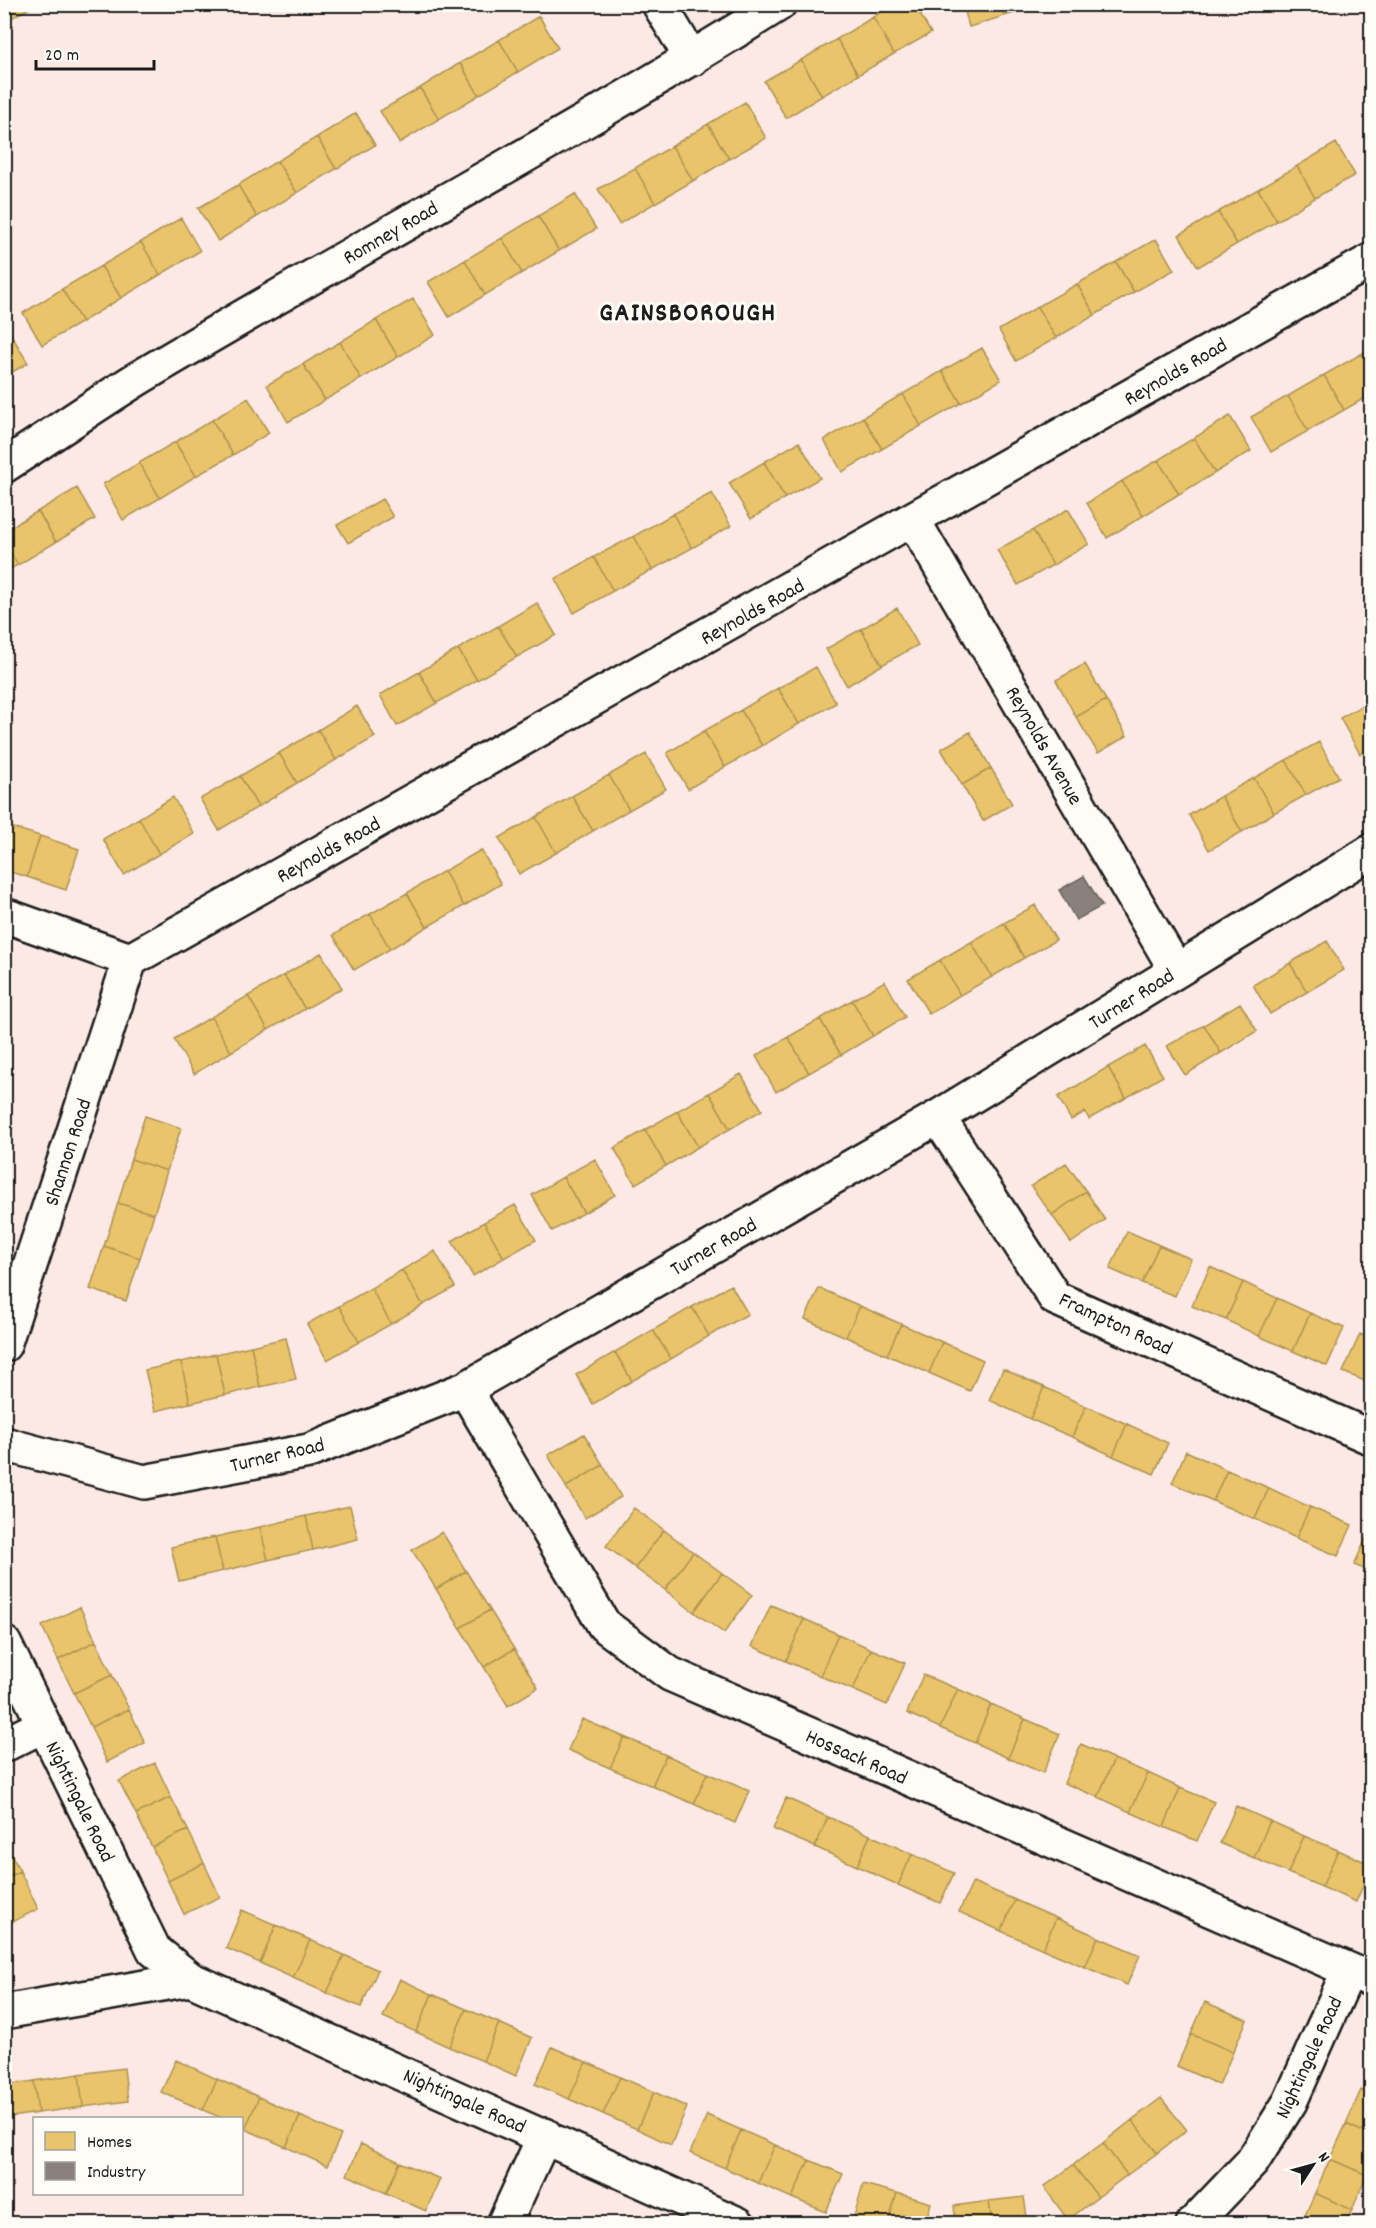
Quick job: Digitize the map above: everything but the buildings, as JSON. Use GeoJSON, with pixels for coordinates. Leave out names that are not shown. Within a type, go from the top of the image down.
{"type":"FeatureCollection","features":[{"type":"Feature","properties":{"kind":"street"},"geometry":{"type":"LineString","coordinates":[[659,4],[692,59]]}},
{"type":"Feature","properties":{"kind":"street","name":"Romney Road"},"geometry":{"type":"LineString","coordinates":[[4,466],[135,381],[413,218],[692,59],[779,4]]}},
{"type":"Feature","properties":{"kind":"street","name":"Reynolds Road"},"geometry":{"type":"LineString","coordinates":[[130,960],[1371,260]]}},
{"type":"Feature","properties":{"kind":"street","name":"Reynolds Avenue"},"geometry":{"type":"LineString","coordinates":[[913,520],[1176,970]]}},
{"type":"Feature","properties":{"kind":"street","name":"Turner Road"},"geometry":{"type":"LineString","coordinates":[[4,1443],[144,1482],[309,1451],[465,1389],[938,1117],[1371,851]]}},
{"type":"Feature","properties":{"kind":"street"},"geometry":{"type":"LineString","coordinates":[[4,915],[130,960]]}},
{"type":"Feature","properties":{"kind":"street","name":"Shannon Road"},"geometry":{"type":"LineString","coordinates":[[4,1345],[130,960]]}},
{"type":"Feature","properties":{"kind":"street","name":"Frampton Road"},"geometry":{"type":"LineString","coordinates":[[938,1117],[1055,1298],[1371,1438]]}},
{"type":"Feature","properties":{"kind":"street","name":"Hossack Road"},"geometry":{"type":"LineString","coordinates":[[465,1389],[604,1625],[670,1674],[1360,1975]]}},
{"type":"Feature","properties":{"kind":"street","name":"Nightingale Road"},"geometry":{"type":"LineString","coordinates":[[4,1643],[154,1950],[190,1979],[545,2135],[738,2223]]}},
{"type":"Feature","properties":{"kind":"street"},"geometry":{"type":"LineString","coordinates":[[4,1744],[44,1725]]}},
{"type":"Feature","properties":{"kind":"street","name":"Nightingale Road"},"geometry":{"type":"LineString","coordinates":[[1193,2223],[1252,2162],[1290,2102],[1360,1975]]}},
{"type":"Feature","properties":{"kind":"street"},"geometry":{"type":"LineString","coordinates":[[4,2012],[190,1979]]}},
{"type":"Feature","properties":{"kind":"street"},"geometry":{"type":"LineString","coordinates":[[504,2223],[545,2135]]}},
{"type":"Feature","properties":{"kind":"district","name":"GAINSBOROUGH"},"geometry":{"type":"Point","coordinates":[688,311]}}]}
